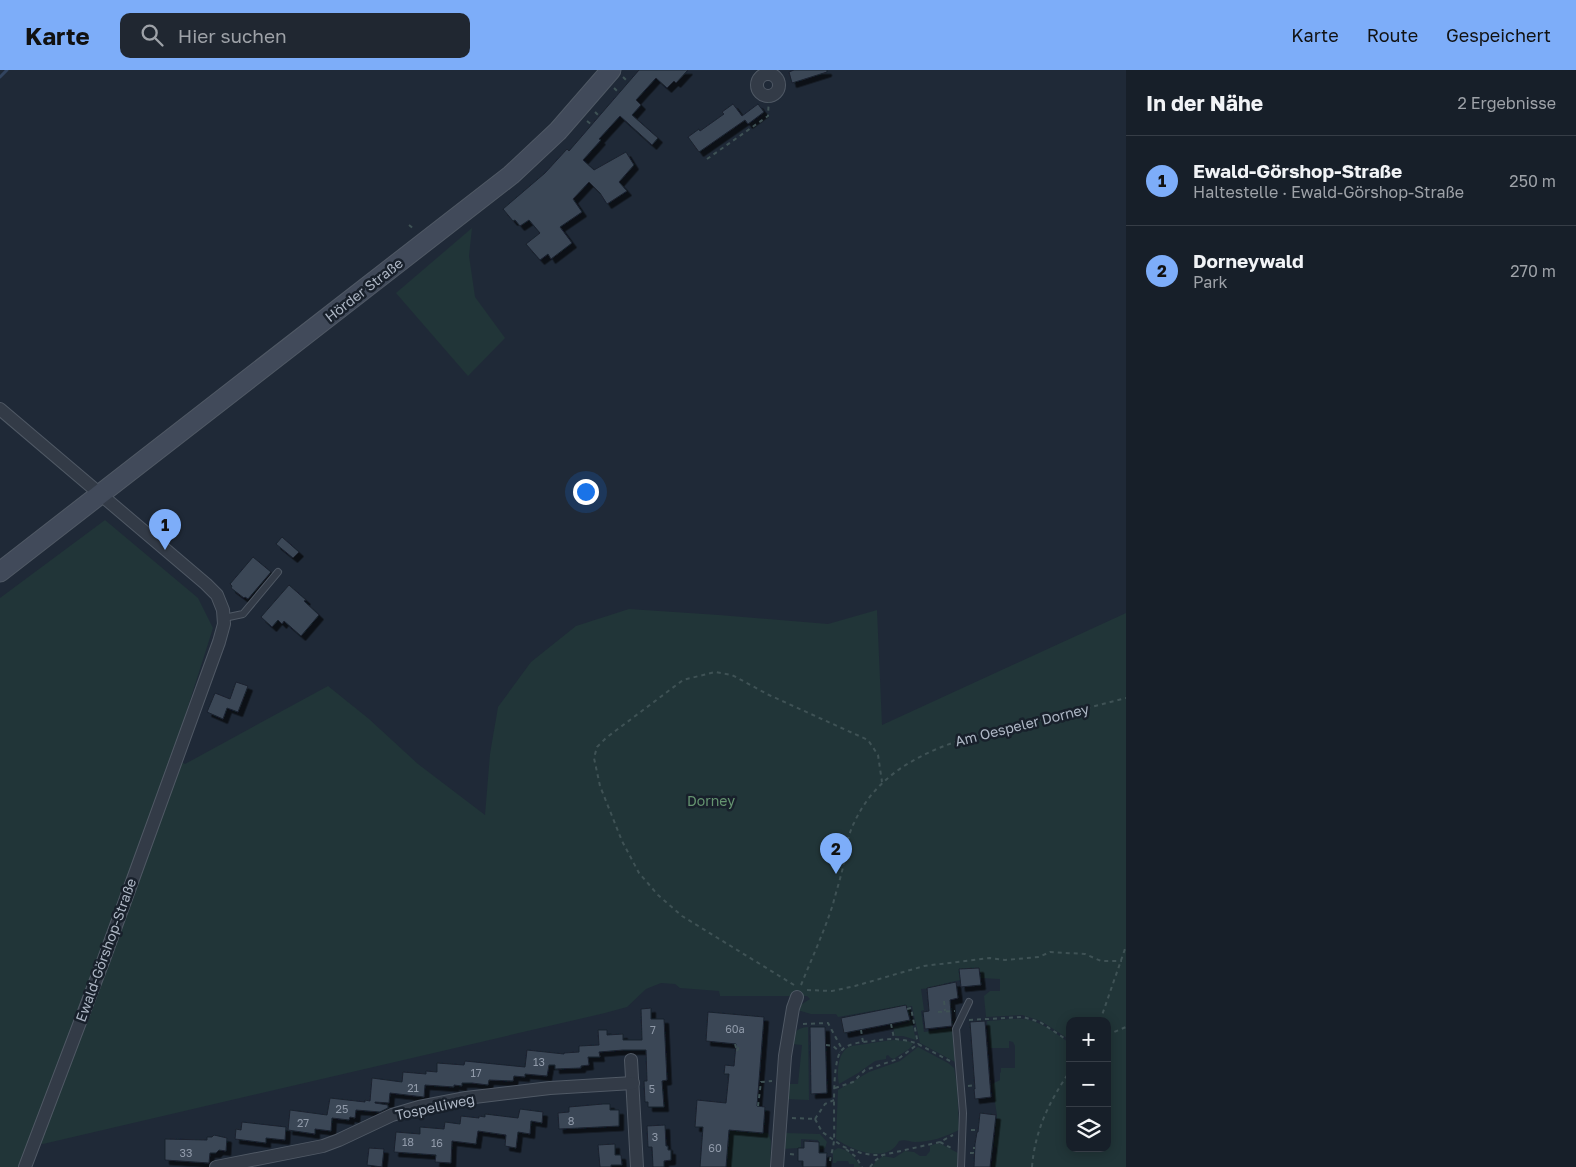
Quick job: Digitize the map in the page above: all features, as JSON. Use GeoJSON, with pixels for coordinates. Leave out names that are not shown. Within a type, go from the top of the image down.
{"type":"FeatureCollection","features":[{"type":"Feature","properties":{"kind":"main road","name":"Hörder Straße"},"geometry":{"type":"LineString","coordinates":[[0,572],[511,175],[615,77]]}},
{"type":"Feature","properties":{"kind":"street"},"geometry":{"type":"LineString","coordinates":[[776,73],[779,89],[775,95],[769,97],[760,94],[757,89],[757,83],[763,75],[776,73]]}},
{"type":"Feature","properties":{"kind":"street"},"geometry":{"type":"LineString","coordinates":[[0,408],[212,590],[220,601],[224,618]]}},
{"type":"Feature","properties":{"kind":"street","name":"Ewald-Görshop-Straße"},"geometry":{"type":"LineString","coordinates":[[25,1167],[219,642],[224,618]]}},
{"type":"Feature","properties":{"kind":"street"},"geometry":{"type":"LineString","coordinates":[[777,1167],[786,1056],[793,1008],[798,993]]}},
{"type":"Feature","properties":{"kind":"street"},"geometry":{"type":"LineString","coordinates":[[631,1060],[637,1167]]}},
{"type":"Feature","properties":{"kind":"street","name":"Tospelliweg"},"geometry":{"type":"LineString","coordinates":[[216,1167],[323,1146],[401,1112],[447,1102],[550,1088],[633,1083]]}},
{"type":"Feature","properties":{"kind":"lane"},"geometry":{"type":"LineString","coordinates":[[224,618],[242,614],[278,572]]}},
{"type":"Feature","properties":{"kind":"lane"},"geometry":{"type":"LineString","coordinates":[[961,1167],[963,1113],[956,1030],[969,1002]]}},
{"type":"Feature","properties":{"kind":"path"},"geometry":{"type":"LineString","coordinates":[[615,77],[628,82]]}},
{"type":"Feature","properties":{"kind":"path"},"geometry":{"type":"LineString","coordinates":[[615,77],[619,93]]}},
{"type":"Feature","properties":{"kind":"path"},"geometry":{"type":"LineString","coordinates":[[707,159],[768,116],[769,97]]}},
{"type":"Feature","properties":{"kind":"path"},"geometry":{"type":"LineString","coordinates":[[592,109],[599,116]]}},
{"type":"Feature","properties":{"kind":"path"},"geometry":{"type":"LineString","coordinates":[[583,119],[592,125]]}},
{"type":"Feature","properties":{"kind":"path"},"geometry":{"type":"LineString","coordinates":[[882,782],[878,755],[868,740],[769,695],[732,675],[715,672],[683,680],[606,738],[597,747],[594,758],[600,786],[622,842],[639,873],[658,895],[682,916],[798,993],[832,991],[924,966],[990,958],[1005,960],[1038,957],[1050,952],[1085,954],[1101,961],[1122,961]]}},
{"type":"Feature","properties":{"kind":"path","name":"Am Oespeler Dorney"},"geometry":{"type":"LineString","coordinates":[[798,993],[833,904],[853,824],[863,806],[882,782],[918,758],[947,744],[1126,698]]}},
{"type":"Feature","properties":{"kind":"path"},"geometry":{"type":"LineString","coordinates":[[1101,1017],[1126,946]]}},
{"type":"Feature","properties":{"kind":"path"},"geometry":{"type":"LineString","coordinates":[[1124,951],[1126,956]]}},
{"type":"Feature","properties":{"kind":"path"},"geometry":{"type":"LineString","coordinates":[[944,1001],[945,1012]]}},
{"type":"Feature","properties":{"kind":"path"},"geometry":{"type":"LineString","coordinates":[[907,1008],[911,1008],[918,1044]]}},
{"type":"Feature","properties":{"kind":"path"},"geometry":{"type":"LineString","coordinates":[[938,1012],[964,1011]]}},
{"type":"Feature","properties":{"kind":"path"},"geometry":{"type":"LineString","coordinates":[[959,1021],[1023,1017],[1040,1022],[1066,1039]]}},
{"type":"Feature","properties":{"kind":"path"},"geometry":{"type":"LineString","coordinates":[[790,1024],[828,1023],[841,1050]]}},
{"type":"Feature","properties":{"kind":"path"},"geometry":{"type":"LineString","coordinates":[[891,1024],[894,1038]]}},
{"type":"Feature","properties":{"kind":"path"},"geometry":{"type":"LineString","coordinates":[[1111,1033],[1126,1027]]}},
{"type":"Feature","properties":{"kind":"path"},"geometry":{"type":"LineString","coordinates":[[861,1030],[863,1042]]}},
{"type":"Feature","properties":{"kind":"path"},"geometry":{"type":"LineString","coordinates":[[830,1161],[834,1141],[836,1066],[841,1050],[847,1046],[863,1042],[894,1038],[918,1044],[959,1066]]}},
{"type":"Feature","properties":{"kind":"path"},"geometry":{"type":"LineString","coordinates":[[735,1044],[737,1051],[740,1044]]}},
{"type":"Feature","properties":{"kind":"path"},"geometry":{"type":"LineString","coordinates":[[835,1088],[852,1082],[865,1070],[898,1059],[918,1044]]}},
{"type":"Feature","properties":{"kind":"path"},"geometry":{"type":"LineString","coordinates":[[826,1045],[841,1050]]}},
{"type":"Feature","properties":{"kind":"path"},"geometry":{"type":"LineString","coordinates":[[1032,1167],[1040,1123],[1057,1089],[1066,1077]]}},
{"type":"Feature","properties":{"kind":"path"},"geometry":{"type":"LineString","coordinates":[[758,1106],[761,1082],[765,1081]]}},
{"type":"Feature","properties":{"kind":"path"},"geometry":{"type":"LineString","coordinates":[[815,1119],[825,1104],[835,1100]]}},
{"type":"Feature","properties":{"kind":"path"},"geometry":{"type":"LineString","coordinates":[[780,1116],[815,1119]]}},
{"type":"Feature","properties":{"kind":"path"},"geometry":{"type":"LineString","coordinates":[[815,1119],[822,1132],[856,1157],[862,1167]]}},
{"type":"Feature","properties":{"kind":"path"},"geometry":{"type":"LineString","coordinates":[[844,1147],[861,1153],[883,1155],[940,1142],[963,1131]]}},
{"type":"Feature","properties":{"kind":"path"},"geometry":{"type":"LineString","coordinates":[[940,1142],[962,1154]]}},
{"type":"Feature","properties":{"kind":"path"},"geometry":{"type":"LineString","coordinates":[[973,1153],[975,1148]]}},
{"type":"Feature","properties":{"kind":"path"},"geometry":{"type":"LineString","coordinates":[[870,1167],[883,1155]]}},
{"type":"Feature","properties":{"kind":"green space"},"geometry":{"type":"Polygon","coordinates":[[[472,228],[469,256],[475,297],[505,338],[468,376],[396,293],[472,228]]]}},
{"type":"Feature","properties":{"kind":"green space","name":"Dorney"},"geometry":{"type":"Polygon","coordinates":[[[105,520],[198,598],[213,628],[172,757],[185,764],[328,686],[369,719],[418,764],[485,815],[490,754],[498,707],[531,662],[576,626],[629,609],[828,624],[877,610],[882,725],[1126,613],[1126,1167],[992,1167],[992,1161],[995,1160],[997,1148],[994,1146],[997,1115],[992,1084],[1000,1080],[1001,1068],[1015,1068],[1015,1046],[1013,1042],[1009,1041],[1009,1048],[990,1048],[987,1021],[1029,1020],[1048,1028],[1066,1040],[1066,1152],[1111,1152],[1111,1017],[1066,1017],[1066,1037],[1041,1021],[1022,1015],[986,1017],[984,996],[990,991],[1000,991],[1000,979],[980,978],[979,969],[960,969],[961,980],[921,989],[924,1010],[921,1011],[924,1032],[952,1028],[955,1062],[920,1043],[912,1006],[907,1007],[906,1005],[838,1017],[836,1014],[811,1014],[794,1009],[810,999],[807,996],[720,996],[719,991],[680,988],[675,984],[661,983],[646,989],[627,1007],[605,1013],[43,1144],[30,1141],[20,1167],[0,1167],[0,598],[105,520]]]}},
{"type":"Feature","properties":{"kind":"green space"},"geometry":{"type":"Polygon","coordinates":[[[909,1009],[916,1040],[895,1036],[893,1027],[909,1023],[907,1010],[909,1009]]]}},
{"type":"Feature","properties":{"kind":"green space"},"geometry":{"type":"Polygon","coordinates":[[[808,1027],[809,1100],[786,1099],[788,1084],[798,1084],[802,1045],[792,1044],[794,1036],[796,1031],[808,1027]]]}},
{"type":"Feature","properties":{"kind":"green space"},"geometry":{"type":"Polygon","coordinates":[[[894,1040],[908,1041],[913,1044],[907,1051],[894,1059],[888,1055],[886,1059],[875,1061],[839,1084],[840,1058],[845,1050],[853,1046],[894,1040]]]}},
{"type":"Feature","properties":{"kind":"green space"},"geometry":{"type":"Polygon","coordinates":[[[918,1047],[954,1068],[957,1084],[959,1130],[927,1141],[899,1141],[894,1148],[878,1154],[860,1151],[836,1139],[838,1090],[869,1072],[900,1061],[918,1047]]]}},
{"type":"Feature","properties":{"kind":"green space"},"geometry":{"type":"Polygon","coordinates":[[[729,1130],[768,1133],[771,1141],[770,1167],[726,1167],[729,1130]]]}},
{"type":"Feature","properties":{"kind":"green space"},"geometry":{"type":"Polygon","coordinates":[[[785,1133],[820,1134],[827,1142],[825,1148],[819,1150],[818,1140],[801,1139],[801,1147],[783,1149],[785,1133]]]}},
{"type":"Feature","properties":{"kind":"green space"},"geometry":{"type":"Polygon","coordinates":[[[941,1144],[958,1153],[957,1167],[872,1167],[883,1156],[894,1158],[905,1151],[926,1156],[930,1151],[930,1146],[941,1144]]]}},
{"type":"Feature","properties":{"kind":"green space"},"geometry":{"type":"Polygon","coordinates":[[[838,1148],[849,1152],[861,1167],[854,1167],[854,1164],[849,1164],[848,1161],[833,1163],[833,1151],[838,1148]]]}},
{"type":"Feature","properties":{"kind":"building"},"geometry":{"type":"Polygon","coordinates":[[[639,70],[688,70],[676,83],[674,81],[667,88],[656,78],[636,100],[641,105],[632,115],[658,138],[652,145],[620,116],[599,139],[601,140],[583,160],[594,170],[626,152],[634,165],[619,182],[627,191],[607,204],[600,193],[589,182],[573,199],[582,212],[560,227],[572,243],[551,259],[548,254],[540,260],[526,244],[540,233],[529,220],[520,226],[503,209],[545,173],[567,149],[569,151],[639,70]]]}},
{"type":"Feature","properties":{"kind":"building"},"geometry":{"type":"Polygon","coordinates":[[[794,70],[827,70],[827,72],[792,83],[789,72],[794,70]]]}},
{"type":"Feature","properties":{"kind":"building"},"geometry":{"type":"Polygon","coordinates":[[[733,104],[742,116],[758,104],[764,112],[748,124],[745,120],[699,152],[688,137],[724,114],[722,112],[733,104]]]}},
{"type":"Feature","properties":{"kind":"building"},"geometry":{"type":"Polygon","coordinates":[[[282,537],[299,552],[293,558],[276,544],[282,537]]]}},
{"type":"Feature","properties":{"kind":"building"},"geometry":{"type":"Polygon","coordinates":[[[253,557],[271,572],[248,599],[231,588],[230,584],[253,557]]]}},
{"type":"Feature","properties":{"kind":"building"},"geometry":{"type":"Polygon","coordinates":[[[289,585],[319,615],[301,636],[284,621],[282,624],[278,620],[272,627],[261,617],[289,585]]]}},
{"type":"Feature","properties":{"kind":"building"},"geometry":{"type":"Polygon","coordinates":[[[236,682],[248,686],[238,712],[227,708],[223,719],[207,712],[215,693],[230,699],[236,682]]]}},
{"type":"Feature","properties":{"kind":"building"},"geometry":{"type":"Polygon","coordinates":[[[979,968],[981,985],[961,987],[959,969],[979,968]]]}},
{"type":"Feature","properties":{"kind":"building"},"geometry":{"type":"Polygon","coordinates":[[[956,982],[958,998],[950,1000],[952,1026],[925,1029],[923,1012],[929,1011],[927,988],[956,982]]]}},
{"type":"Feature","properties":{"kind":"building"},"geometry":{"type":"Polygon","coordinates":[[[906,1005],[910,1020],[844,1033],[841,1018],[906,1005]]]}},
{"type":"Feature","properties":{"kind":"building"},"geometry":{"type":"Polygon","coordinates":[[[651,1008],[651,1019],[664,1019],[667,1080],[662,1081],[664,1107],[648,1107],[648,1102],[645,1102],[644,1081],[647,1081],[646,1050],[623,1050],[599,1052],[600,1057],[588,1057],[589,1065],[581,1066],[581,1068],[555,1069],[555,1065],[549,1065],[547,1076],[525,1074],[525,1077],[514,1076],[513,1081],[489,1080],[488,1085],[462,1083],[462,1086],[454,1085],[454,1087],[425,1085],[424,1097],[390,1093],[389,1103],[375,1102],[388,1105],[388,1108],[380,1112],[356,1110],[355,1118],[350,1117],[349,1120],[332,1118],[331,1131],[315,1129],[315,1134],[288,1130],[290,1110],[327,1115],[330,1098],[370,1101],[372,1078],[402,1082],[403,1072],[426,1074],[426,1071],[437,1072],[437,1063],[464,1065],[465,1061],[525,1067],[527,1050],[564,1054],[579,1052],[579,1046],[599,1045],[598,1030],[607,1030],[607,1035],[623,1034],[623,1040],[642,1040],[641,1009],[651,1008]]]}},
{"type":"Feature","properties":{"kind":"building"},"geometry":{"type":"Polygon","coordinates":[[[708,1012],[764,1017],[757,1106],[765,1107],[763,1133],[729,1130],[726,1167],[700,1167],[703,1127],[695,1127],[697,1100],[726,1103],[729,1074],[724,1074],[725,1065],[734,1066],[736,1044],[706,1041],[708,1012]]]}},
{"type":"Feature","properties":{"kind":"building"},"geometry":{"type":"Polygon","coordinates":[[[985,1021],[991,1097],[975,1099],[970,1022],[985,1021]]]}},
{"type":"Feature","properties":{"kind":"building"},"geometry":{"type":"Polygon","coordinates":[[[810,1027],[825,1027],[827,1093],[811,1094],[810,1027]]]}},
{"type":"Feature","properties":{"kind":"building"},"geometry":{"type":"Polygon","coordinates":[[[610,1104],[610,1110],[619,1110],[619,1126],[559,1129],[558,1113],[569,1112],[569,1107],[610,1104]]]}},
{"type":"Feature","properties":{"kind":"building"},"geometry":{"type":"Polygon","coordinates":[[[520,1109],[543,1112],[542,1123],[531,1121],[530,1134],[518,1132],[516,1148],[505,1146],[506,1135],[478,1131],[476,1144],[452,1141],[451,1163],[435,1162],[436,1155],[394,1152],[396,1132],[420,1134],[420,1127],[444,1129],[445,1122],[460,1124],[461,1116],[479,1118],[479,1116],[485,1117],[485,1114],[518,1118],[520,1109]]]}},
{"type":"Feature","properties":{"kind":"building"},"geometry":{"type":"Polygon","coordinates":[[[980,1113],[996,1115],[990,1167],[974,1167],[975,1144],[980,1113]]]}},
{"type":"Feature","properties":{"kind":"building"},"geometry":{"type":"Polygon","coordinates":[[[242,1122],[286,1127],[285,1140],[266,1138],[266,1143],[235,1139],[236,1129],[241,1130],[242,1122]]]}},
{"type":"Feature","properties":{"kind":"building"},"geometry":{"type":"Polygon","coordinates":[[[665,1125],[666,1146],[668,1146],[668,1150],[671,1150],[671,1160],[664,1161],[664,1167],[653,1167],[652,1147],[648,1147],[647,1126],[665,1125]]]}},
{"type":"Feature","properties":{"kind":"building"},"geometry":{"type":"Polygon","coordinates":[[[214,1135],[227,1138],[226,1151],[219,1150],[216,1153],[210,1153],[209,1163],[165,1160],[165,1139],[207,1140],[207,1137],[214,1135]]]}},
{"type":"Feature","properties":{"kind":"building"},"geometry":{"type":"Polygon","coordinates":[[[804,1141],[819,1142],[819,1153],[827,1153],[826,1167],[803,1167],[803,1161],[798,1161],[798,1148],[804,1148],[804,1141]]]}},
{"type":"Feature","properties":{"kind":"building"},"geometry":{"type":"Polygon","coordinates":[[[615,1144],[615,1155],[621,1155],[622,1165],[600,1167],[598,1145],[615,1144]]]}},
{"type":"Feature","properties":{"kind":"building"},"geometry":{"type":"Polygon","coordinates":[[[369,1148],[384,1149],[382,1167],[367,1165],[369,1148]]]}},
{"type":"Feature","properties":{"kind":"waterway"},"geometry":{"type":"LineString","coordinates":[[0,77],[7,70]]}},
{"type":"Feature","properties":{"kind":"place","name":"Ewald-Görshop-Straße"},"geometry":{"type":"Point","coordinates":[165,550]}},
{"type":"Feature","properties":{"kind":"place","name":"Dorneywald"},"geometry":{"type":"Point","coordinates":[836,874]}}]}
